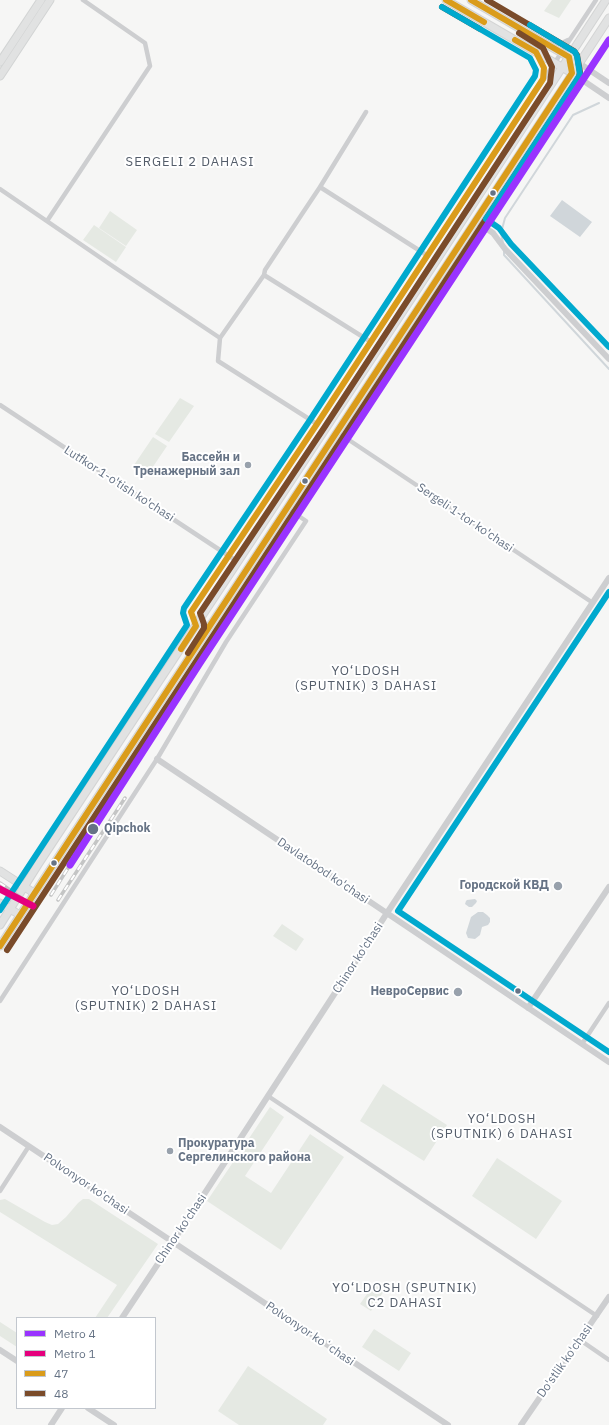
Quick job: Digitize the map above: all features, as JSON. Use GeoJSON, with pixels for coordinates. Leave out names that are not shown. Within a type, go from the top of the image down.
{"type":"FeatureCollection","features":[{"type":"Feature","properties":{"kind":"main road"},"geometry":{"type":"LineString","coordinates":[[0,62],[41,0]]}},
{"type":"Feature","properties":{"kind":"main road"},"geometry":{"type":"LineString","coordinates":[[0,76],[50,0]]}},
{"type":"Feature","properties":{"kind":"main road"},"geometry":{"type":"LineString","coordinates":[[446,0],[572,74]]}},
{"type":"Feature","properties":{"kind":"main road"},"geometry":{"type":"LineString","coordinates":[[471,0],[579,63]]}},
{"type":"Feature","properties":{"kind":"main road"},"geometry":{"type":"LineString","coordinates":[[0,925],[432,268],[606,0]]}},
{"type":"Feature","properties":{"kind":"main road"},"geometry":{"type":"LineString","coordinates":[[0,946],[609,18]]}},
{"type":"Feature","properties":{"kind":"main road"},"geometry":{"type":"LineString","coordinates":[[569,57],[572,74]]}},
{"type":"Feature","properties":{"kind":"main road"},"geometry":{"type":"LineString","coordinates":[[480,193],[490,200]]}},
{"type":"Feature","properties":{"kind":"main road"},"geometry":{"type":"LineString","coordinates":[[290,483],[300,489]]}},
{"type":"Feature","properties":{"kind":"main road"},"geometry":{"type":"LineString","coordinates":[[196,626],[205,633]]}},
{"type":"Feature","properties":{"kind":"main road"},"geometry":{"type":"LineString","coordinates":[[92,786],[101,792]]}},
{"type":"Feature","properties":{"kind":"main road"},"geometry":{"type":"LineString","coordinates":[[0,871],[34,893]]}},
{"type":"Feature","properties":{"kind":"main road"},"geometry":{"type":"LineString","coordinates":[[0,902],[20,915]]}},
{"type":"Feature","properties":{"kind":"street"},"geometry":{"type":"LineString","coordinates":[[47,221],[150,66],[145,43],[83,0]]}},
{"type":"Feature","properties":{"kind":"street"},"geometry":{"type":"LineString","coordinates":[[196,626],[192,612],[596,0]]}},
{"type":"Feature","properties":{"kind":"street"},"geometry":{"type":"LineString","coordinates":[[543,42],[556,44],[570,40]]}},
{"type":"Feature","properties":{"kind":"street"},"geometry":{"type":"LineString","coordinates":[[536,52],[544,68],[543,79]]}},
{"type":"Feature","properties":{"kind":"street"},"geometry":{"type":"LineString","coordinates":[[579,63],[606,81],[597,90]]}},
{"type":"Feature","properties":{"kind":"street"},"geometry":{"type":"LineString","coordinates":[[572,74],[609,98]]}},
{"type":"Feature","properties":{"kind":"street"},"geometry":{"type":"LineString","coordinates":[[317,424],[218,361],[220,338],[264,275],[265,270],[366,112]]}},
{"type":"Feature","properties":{"kind":"street"},"geometry":{"type":"LineString","coordinates":[[320,186],[428,256]]}},
{"type":"Feature","properties":{"kind":"street"},"geometry":{"type":"LineString","coordinates":[[0,189],[220,338]]}},
{"type":"Feature","properties":{"kind":"street"},"geometry":{"type":"LineString","coordinates":[[475,221],[493,233],[503,246],[609,359]]}},
{"type":"Feature","properties":{"kind":"street"},"geometry":{"type":"LineString","coordinates":[[264,275],[371,342]]}},
{"type":"Feature","properties":{"kind":"street","name":"Lutfkor 1-o'tish ko'chasi"},"geometry":{"type":"LineString","coordinates":[[0,405],[238,562]]}},
{"type":"Feature","properties":{"kind":"street","name":"Sergeli 1-tor ko'chasi"},"geometry":{"type":"LineString","coordinates":[[337,432],[592,603]]}},
{"type":"Feature","properties":{"kind":"street"},"geometry":{"type":"LineString","coordinates":[[0,1001],[157,760],[226,642],[306,521],[287,508]]}},
{"type":"Feature","properties":{"kind":"street","name":"Chinor ko'chasi"},"geometry":{"type":"LineString","coordinates":[[123,1317],[387,913],[609,578]]}},
{"type":"Feature","properties":{"kind":"street","name":"Davlatobod ko'chasi"},"geometry":{"type":"LineString","coordinates":[[157,760],[609,1062]]}},
{"type":"Feature","properties":{"kind":"street"},"geometry":{"type":"LineString","coordinates":[[528,1008],[609,887]]}},
{"type":"Feature","properties":{"kind":"street"},"geometry":{"type":"LineString","coordinates":[[582,1044],[609,1003]]}},
{"type":"Feature","properties":{"kind":"street"},"geometry":{"type":"LineString","coordinates":[[268,1096],[597,1316]]}},
{"type":"Feature","properties":{"kind":"street","name":"Polvonyor ko'chasi"},"geometry":{"type":"LineString","coordinates":[[0,1127],[172,1242]]}},
{"type":"Feature","properties":{"kind":"street"},"geometry":{"type":"LineString","coordinates":[[0,1191],[29,1146]]}},
{"type":"Feature","properties":{"kind":"street","name":"Polvonyor koʻchasi"},"geometry":{"type":"LineString","coordinates":[[172,1242],[448,1425]]}},
{"type":"Feature","properties":{"kind":"street","name":"Do'stlik ko'chasi"},"geometry":{"type":"LineString","coordinates":[[521,1425],[609,1297]]}},
{"type":"Feature","properties":{"kind":"street"},"geometry":{"type":"LineString","coordinates":[[580,1340],[609,1360]]}},
{"type":"Feature","properties":{"kind":"street"},"geometry":{"type":"LineString","coordinates":[[0,1350],[16,1360]]}},
{"type":"Feature","properties":{"kind":"street"},"geometry":{"type":"LineString","coordinates":[[51,1425],[61,1409]]}},
{"type":"Feature","properties":{"kind":"street"},"geometry":{"type":"LineString","coordinates":[[90,1409],[114,1425]]}},
{"type":"Feature","properties":{"kind":"shaded area"},"geometry":{"type":"Polygon","coordinates":[[[552,0],[571,0],[559,18],[544,11],[552,0]]]}},
{"type":"Feature","properties":{"kind":"shaded area"},"geometry":{"type":"Polygon","coordinates":[[[562,200],[592,222],[580,237],[550,216],[562,200]]]}},
{"type":"Feature","properties":{"kind":"shaded area"},"geometry":{"type":"Polygon","coordinates":[[[110,211],[137,230],[126,246],[99,228],[110,211]]]}},
{"type":"Feature","properties":{"kind":"shaded area"},"geometry":{"type":"Polygon","coordinates":[[[94,225],[126,247],[116,262],[83,240],[94,225]]]}},
{"type":"Feature","properties":{"kind":"shaded area"},"geometry":{"type":"Polygon","coordinates":[[[180,398],[194,406],[169,442],[155,434],[180,398]]]}},
{"type":"Feature","properties":{"kind":"shaded area"},"geometry":{"type":"Polygon","coordinates":[[[153,437],[167,446],[146,477],[132,468],[153,437]]]}},
{"type":"Feature","properties":{"kind":"shaded area"},"geometry":{"type":"Polygon","coordinates":[[[475,899],[477,901],[472,907],[465,904],[467,900],[475,899]]]}},
{"type":"Feature","properties":{"kind":"shaded area"},"geometry":{"type":"Polygon","coordinates":[[[478,912],[483,912],[487,915],[490,918],[490,922],[488,925],[482,927],[480,935],[475,939],[468,938],[466,933],[471,917],[478,912]]]}},
{"type":"Feature","properties":{"kind":"shaded area"},"geometry":{"type":"Polygon","coordinates":[[[282,924],[304,939],[296,951],[273,936],[282,924]]]}},
{"type":"Feature","properties":{"kind":"shaded area"},"geometry":{"type":"Polygon","coordinates":[[[383,1084],[447,1125],[424,1161],[360,1121],[383,1084]]]}},
{"type":"Feature","properties":{"kind":"shaded area"},"geometry":{"type":"Polygon","coordinates":[[[270,1107],[284,1117],[245,1176],[271,1193],[310,1134],[344,1157],[281,1250],[207,1201],[270,1107]]]}},
{"type":"Feature","properties":{"kind":"shaded area"},"geometry":{"type":"Polygon","coordinates":[[[497,1158],[562,1201],[536,1239],[472,1196],[497,1158]]]}},
{"type":"Feature","properties":{"kind":"shaded area"},"geometry":{"type":"Polygon","coordinates":[[[5,1199],[52,1225],[58,1224],[83,1199],[89,1199],[158,1244],[108,1317],[96,1317],[117,1285],[0,1212],[0,1200],[5,1199]]]}},
{"type":"Feature","properties":{"kind":"shaded area"},"geometry":{"type":"Polygon","coordinates":[[[374,1284],[384,1291],[371,1311],[360,1304],[374,1284]]]}},
{"type":"Feature","properties":{"kind":"shaded area"},"geometry":{"type":"Polygon","coordinates":[[[0,1322],[16,1332],[16,1346],[0,1336],[0,1322]]]}},
{"type":"Feature","properties":{"kind":"shaded area"},"geometry":{"type":"Polygon","coordinates":[[[374,1329],[411,1353],[399,1371],[362,1347],[374,1329]]]}},
{"type":"Feature","properties":{"kind":"shaded area"},"geometry":{"type":"Polygon","coordinates":[[[248,1366],[327,1419],[323,1425],[239,1425],[218,1411],[248,1366]]]}},
{"type":"Feature","properties":{"kind":"waterway"},"geometry":{"type":"LineString","coordinates":[[503,243],[501,233],[505,218],[573,115],[599,103]]}},
{"type":"Feature","properties":{"kind":"waterway"},"geometry":{"type":"LineString","coordinates":[[504,251],[504,255],[609,369]]}},
{"type":"Feature","properties":{"kind":"railway"},"geometry":{"type":"LineString","coordinates":[[58,900],[125,798]]}},
{"type":"Feature","properties":{"kind":"railway"},"geometry":{"type":"LineString","coordinates":[[51,895],[70,865]]}},
{"type":"Feature","properties":{"kind":"railway"},"geometry":{"type":"LineString","coordinates":[[0,883],[33,906]]}},
{"type":"Feature","properties":{"kind":"metro line","name":"4"},"geometry":{"type":"LineString","coordinates":[[70,865],[200,663],[609,40]]}},
{"type":"Feature","properties":{"kind":"metro line","name":"1"},"geometry":{"type":"LineString","coordinates":[[0,889],[33,906]]}},
{"type":"Feature","properties":{"kind":"transit line","name":"47"},"geometry":{"type":"LineString","coordinates":[[446,0],[484,22]]}},
{"type":"Feature","properties":{"kind":"transit line","name":"47"},"geometry":{"type":"LineString","coordinates":[[0,946],[572,73],[569,57],[471,0]]}},
{"type":"Feature","properties":{"kind":"transit line","name":"48"},"geometry":{"type":"LineString","coordinates":[[7,950],[579,77],[580,72],[577,55],[574,51],[487,0]]}},
{"type":"Feature","properties":{"kind":"transit line","name":"48"},"geometry":{"type":"LineString","coordinates":[[442,7],[480,29]]}},
{"type":"Feature","properties":{"kind":"transit line"},"geometry":{"type":"LineString","coordinates":[[0,910],[187,625],[183,613],[184,608],[310,420],[535,76],[536,70],[530,58],[442,7]]}},
{"type":"Feature","properties":{"kind":"transit line"},"geometry":{"type":"LineString","coordinates":[[530,25],[575,52],[580,75],[486,219],[499,228],[511,244],[609,347]]}},
{"type":"Feature","properties":{"kind":"transit line","name":"48"},"geometry":{"type":"LineString","coordinates":[[188,653],[204,628],[200,613],[324,428],[550,83],[552,67],[543,48],[519,33]]}},
{"type":"Feature","properties":{"kind":"transit line","name":"47"},"geometry":{"type":"LineString","coordinates":[[181,649],[196,626],[191,612],[317,424],[543,79],[544,68],[536,52],[515,40]]}},
{"type":"Feature","properties":{"kind":"transit line"},"geometry":{"type":"LineString","coordinates":[[609,592],[398,911],[609,1052]]}},
{"type":"Feature","properties":{"kind":"place","name":"Бассейн и Тренажерный зал"},"geometry":{"type":"Point","coordinates":[248,465]}},
{"type":"Feature","properties":{"kind":"place","name":"Qipchok"},"geometry":{"type":"Point","coordinates":[93,829]}},
{"type":"Feature","properties":{"kind":"place","name":"Городской КВД"},"geometry":{"type":"Point","coordinates":[558,886]}},
{"type":"Feature","properties":{"kind":"place","name":"НевроСервис"},"geometry":{"type":"Point","coordinates":[458,992]}},
{"type":"Feature","properties":{"kind":"place","name":"Прокуратура Сергелинского района"},"geometry":{"type":"Point","coordinates":[170,1151]}},
{"type":"Feature","properties":{"kind":"district","name":"SERGELI 2 DAHASI"},"geometry":{"type":"Point","coordinates":[190,162]}},
{"type":"Feature","properties":{"kind":"district","name":"YO‘LDOSH (SPUTNIK) 3 DAHASI"},"geometry":{"type":"Point","coordinates":[366,678]}},
{"type":"Feature","properties":{"kind":"district","name":"YO‘LDOSH (SPUTNIK) 2 DAHASI"},"geometry":{"type":"Point","coordinates":[146,998]}},
{"type":"Feature","properties":{"kind":"district","name":"YO‘LDOSH (SPUTNIK) 6 DAHASI"},"geometry":{"type":"Point","coordinates":[502,1126]}},
{"type":"Feature","properties":{"kind":"district","name":"YO‘LDOSH (SPUTNIK) C2 DAHASI"},"geometry":{"type":"Point","coordinates":[405,1296]}}]}
